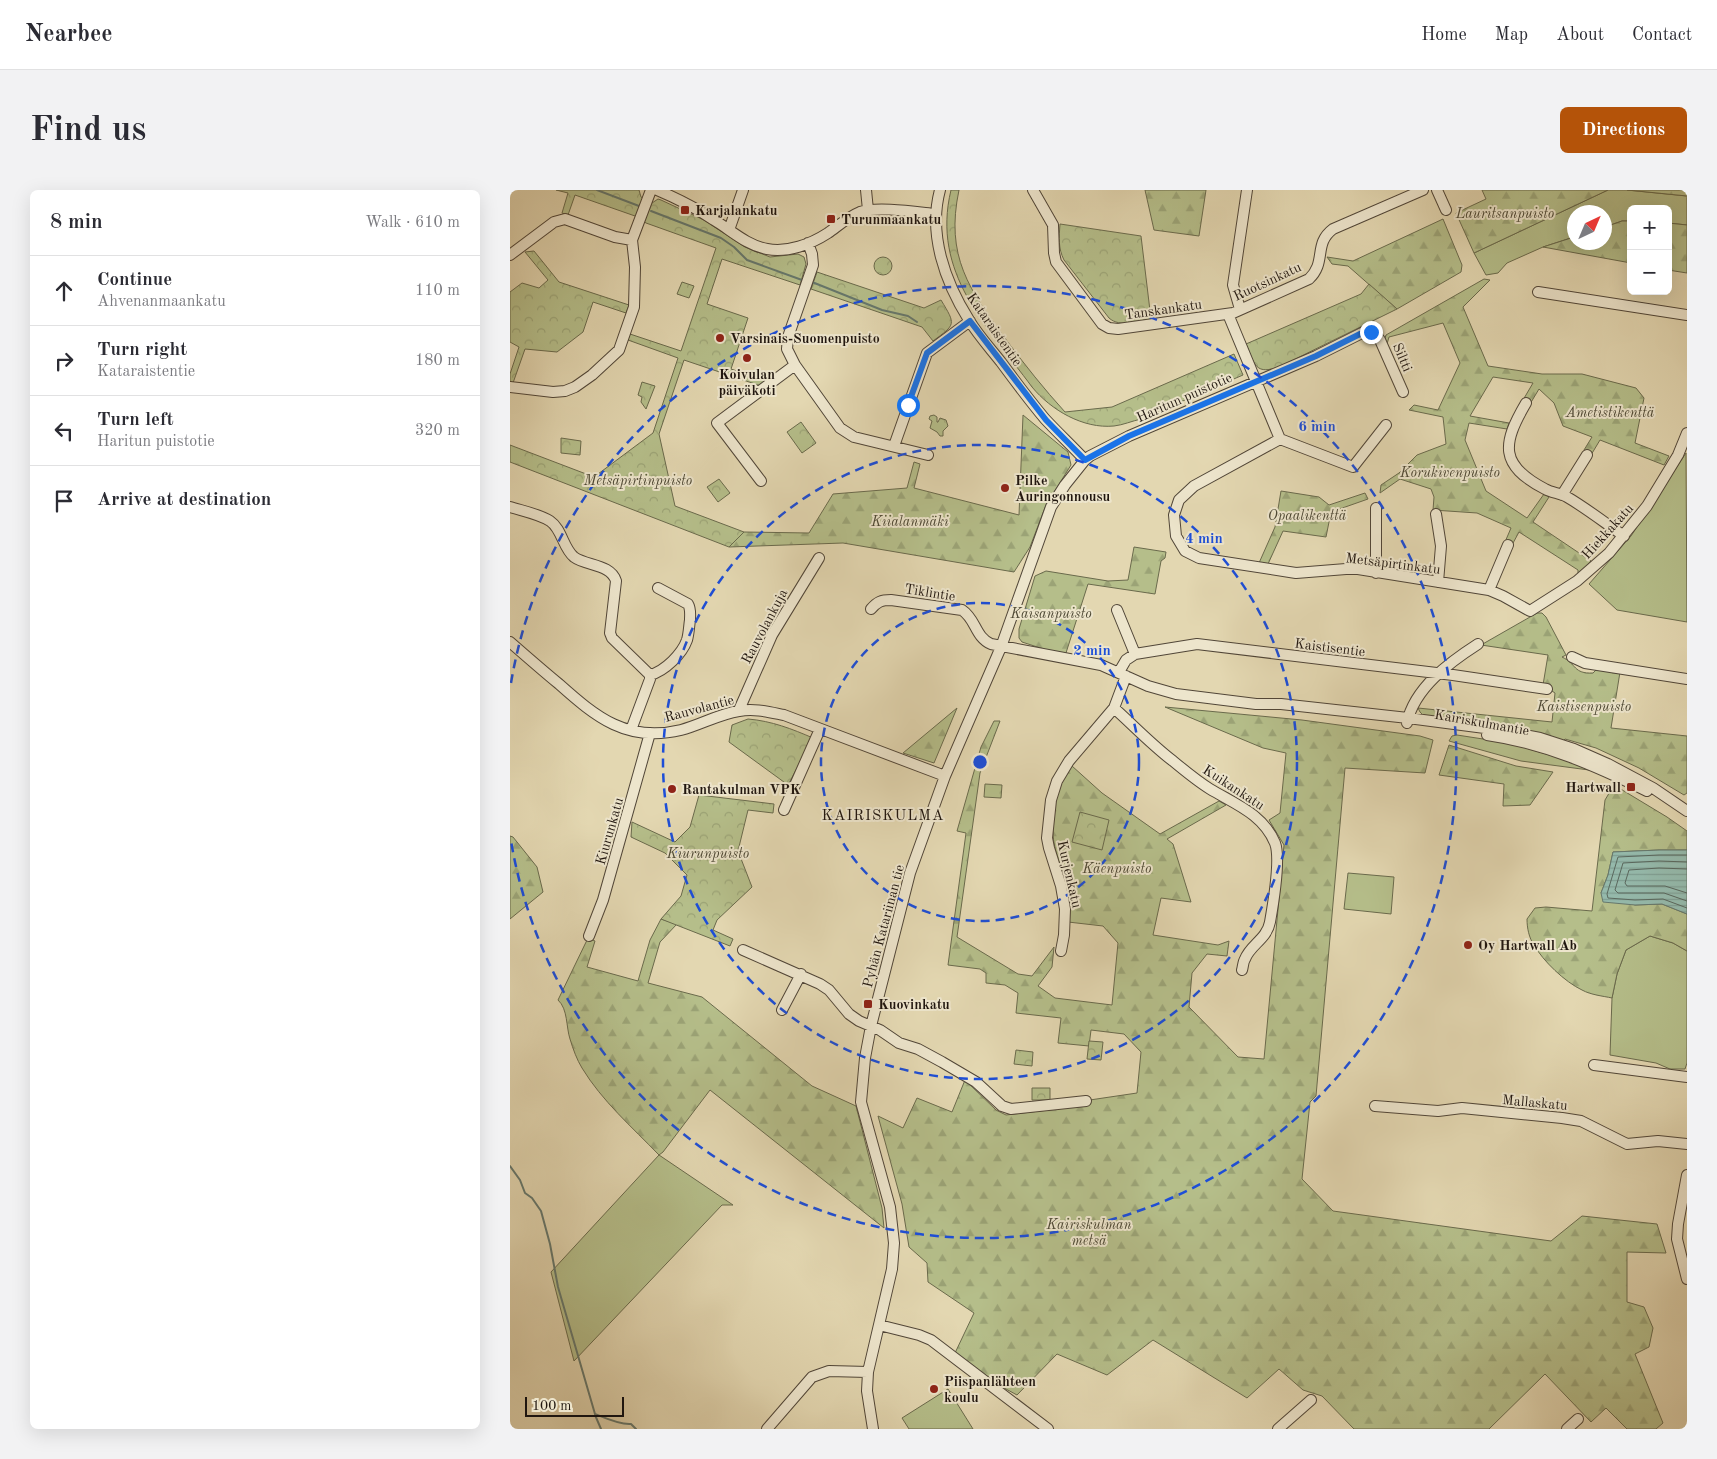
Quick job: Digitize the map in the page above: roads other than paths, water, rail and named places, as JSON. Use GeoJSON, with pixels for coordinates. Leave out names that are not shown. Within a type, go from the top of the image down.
{"type":"FeatureCollection","features":[{"type":"Feature","properties":{"kind":"street"},"geometry":{"type":"LineString","coordinates":[[510,387],[553,392],[565,391],[575,387],[592,375],[619,350],[634,306],[636,267],[632,240],[651,190]]}},
{"type":"Feature","properties":{"kind":"street"},"geometry":{"type":"LineString","coordinates":[[657,190],[703,213],[742,239],[766,249],[787,249],[808,243],[823,236],[850,217],[868,210],[935,214]]}},
{"type":"Feature","properties":{"kind":"street"},"geometry":{"type":"LineString","coordinates":[[729,230],[743,190]]}},
{"type":"Feature","properties":{"kind":"street"},"geometry":{"type":"LineString","coordinates":[[866,190],[868,210]]}},
{"type":"Feature","properties":{"kind":"street","name":"Kataraistentie"},"geometry":{"type":"LineString","coordinates":[[940,190],[935,214],[939,247],[946,275],[970,321],[1041,414],[1085,460]]}},
{"type":"Feature","properties":{"kind":"street","name":"Tanskankatu"},"geometry":{"type":"LineString","coordinates":[[1033,190],[1053,225],[1056,262],[1102,324],[1109,328],[1118,329],[1233,312]]}},
{"type":"Feature","properties":{"kind":"street"},"geometry":{"type":"LineString","coordinates":[[1247,190],[1232,285],[1233,312],[1256,381],[1280,439],[1353,467],[1386,425]]}},
{"type":"Feature","properties":{"kind":"street","name":"Ruotsinkatu"},"geometry":{"type":"LineString","coordinates":[[1233,312],[1309,279],[1318,267],[1321,244],[1326,234],[1332,229],[1423,190]]}},
{"type":"Feature","properties":{"kind":"street"},"geometry":{"type":"LineString","coordinates":[[1437,190],[1446,210]]}},
{"type":"Feature","properties":{"kind":"street"},"geometry":{"type":"LineString","coordinates":[[510,255],[560,219],[565,219],[616,237],[632,240]]}},
{"type":"Feature","properties":{"kind":"street"},"geometry":{"type":"LineString","coordinates":[[808,243],[812,254],[813,266],[787,343],[788,353],[794,365],[840,428],[847,433],[854,437],[928,455]]}},
{"type":"Feature","properties":{"kind":"street"},"geometry":{"type":"LineString","coordinates":[[1538,292],[1687,315]]}},
{"type":"Feature","properties":{"kind":"street"},"geometry":{"type":"LineString","coordinates":[[894,446],[927,353],[970,321]]}},
{"type":"Feature","properties":{"kind":"street","name":"Haritun puistotie"},"geometry":{"type":"LineString","coordinates":[[1001,647],[1051,507],[1065,485],[1085,460],[1129,436],[1316,356],[1360,334],[1367,332],[1375,334]]}},
{"type":"Feature","properties":{"kind":"street","name":"Siltti"},"geometry":{"type":"LineString","coordinates":[[1375,334],[1380,340],[1403,392]]}},
{"type":"Feature","properties":{"kind":"street"},"geometry":{"type":"LineString","coordinates":[[760,481],[717,423],[794,365]]}},
{"type":"Feature","properties":{"kind":"street"},"geometry":{"type":"LineString","coordinates":[[1526,403],[1510,434],[1508,446],[1511,458],[1521,473],[1546,490],[1562,495],[1624,536]]}},
{"type":"Feature","properties":{"kind":"street","name":"Hiekkakatu"},"geometry":{"type":"LineString","coordinates":[[1530,611],[1586,574],[1609,553],[1647,506],[1682,447],[1687,434]]}},
{"type":"Feature","properties":{"kind":"street","name":"Metsäpirtinkatu"},"geometry":{"type":"LineString","coordinates":[[1280,439],[1202,482],[1182,496],[1176,505],[1174,520],[1176,536],[1190,554],[1199,558],[1296,574],[1346,569],[1488,590],[1530,611]]}},
{"type":"Feature","properties":{"kind":"street"},"geometry":{"type":"LineString","coordinates":[[1562,495],[1587,454]]}},
{"type":"Feature","properties":{"kind":"street"},"geometry":{"type":"LineString","coordinates":[[510,507],[548,520],[556,526],[574,556],[612,573],[616,581],[610,633],[616,642],[650,675]]}},
{"type":"Feature","properties":{"kind":"street"},"geometry":{"type":"LineString","coordinates":[[1376,508],[1376,573]]}},
{"type":"Feature","properties":{"kind":"street"},"geometry":{"type":"LineString","coordinates":[[1436,514],[1441,546],[1438,582]]}},
{"type":"Feature","properties":{"kind":"street"},"geometry":{"type":"LineString","coordinates":[[1488,590],[1508,546]]}},
{"type":"Feature","properties":{"kind":"street","name":"Rauvolankuja"},"geometry":{"type":"LineString","coordinates":[[739,710],[772,635],[819,558]]}},
{"type":"Feature","properties":{"kind":"street"},"geometry":{"type":"LineString","coordinates":[[650,675],[662,671],[680,652],[687,641],[691,612],[688,604],[658,588]]}},
{"type":"Feature","properties":{"kind":"street","name":"Tiklintie"},"geometry":{"type":"LineString","coordinates":[[871,609],[883,600],[962,610],[972,620],[980,638],[1001,647]]}},
{"type":"Feature","properties":{"kind":"street"},"geometry":{"type":"LineString","coordinates":[[1117,610],[1135,654],[1126,660],[1123,674]]}},
{"type":"Feature","properties":{"kind":"street","name":"Rauvolantie"},"geometry":{"type":"LineString","coordinates":[[510,642],[588,709],[616,726],[650,733],[682,730],[739,710],[767,711],[784,715],[945,776]]}},
{"type":"Feature","properties":{"kind":"street","name":"Kaistisentie"},"geometry":{"type":"LineString","coordinates":[[1135,654],[1197,644],[1547,689]]}},
{"type":"Feature","properties":{"kind":"street"},"geometry":{"type":"LineString","coordinates":[[1407,721],[1416,701],[1437,674],[1478,644]]}},
{"type":"Feature","properties":{"kind":"street","name":"Kairiskulmantie"},"geometry":{"type":"LineString","coordinates":[[1001,647],[1101,665],[1148,686],[1176,694],[1256,704],[1307,713],[1407,721],[1499,737],[1572,757],[1682,806],[1687,818]]}},
{"type":"Feature","properties":{"kind":"street","name":"Pyhän Katariinan tie"},"geometry":{"type":"LineString","coordinates":[[873,1429],[867,1391],[868,1372],[892,1269],[894,1243],[890,1207],[861,1102],[865,1058],[871,1026],[910,874],[945,776],[1001,647]]}},
{"type":"Feature","properties":{"kind":"street"},"geometry":{"type":"LineString","coordinates":[[1572,657],[1585,663],[1687,679]]}},
{"type":"Feature","properties":{"kind":"street","name":"Kurjenkatu"},"geometry":{"type":"LineString","coordinates":[[1061,951],[1065,928],[1065,910],[1062,886],[1047,838],[1050,800],[1057,781],[1069,761],[1114,708],[1123,674]]}},
{"type":"Feature","properties":{"kind":"street"},"geometry":{"type":"LineString","coordinates":[[631,730],[650,675]]}},
{"type":"Feature","properties":{"kind":"street","name":"Kuikankatu"},"geometry":{"type":"LineString","coordinates":[[1114,708],[1172,760],[1207,787],[1250,812],[1265,825],[1276,845],[1277,865],[1270,925],[1262,940],[1244,960],[1242,970]]}},
{"type":"Feature","properties":{"kind":"street"},"geometry":{"type":"LineString","coordinates":[[784,810],[820,729]]}},
{"type":"Feature","properties":{"kind":"street","name":"Kiurunkatu"},"geometry":{"type":"LineString","coordinates":[[589,936],[606,891],[650,733]]}},
{"type":"Feature","properties":{"kind":"street"},"geometry":{"type":"LineString","coordinates":[[743,950],[800,974],[829,990],[849,1014],[859,1021],[900,1043],[942,1062],[976,1082],[1002,1106],[1021,1108],[1086,1101]]}},
{"type":"Feature","properties":{"kind":"street"},"geometry":{"type":"LineString","coordinates":[[782,1010],[800,974]]}},
{"type":"Feature","properties":{"kind":"street"},"geometry":{"type":"LineString","coordinates":[[1594,1065],[1687,1077]]}},
{"type":"Feature","properties":{"kind":"street","name":"Mallaskatu"},"geometry":{"type":"LineString","coordinates":[[1375,1106],[1438,1111],[1462,1108],[1562,1118],[1581,1121],[1627,1144],[1658,1141],[1687,1144]]}},
{"type":"Feature","properties":{"kind":"street"},"geometry":{"type":"LineString","coordinates":[[1687,1175],[1677,1239],[1687,1279]]}},
{"type":"Feature","properties":{"kind":"street"},"geometry":{"type":"LineString","coordinates":[[878,1325],[919,1335],[931,1340],[1048,1429]]}},
{"type":"Feature","properties":{"kind":"street"},"geometry":{"type":"LineString","coordinates":[[767,1429],[812,1377],[829,1371],[868,1372]]}},
{"type":"Feature","properties":{"kind":"street"},"geometry":{"type":"LineString","coordinates":[[1278,1429],[1311,1400]]}},
{"type":"Feature","properties":{"kind":"street"},"geometry":{"type":"LineString","coordinates":[[1567,1429],[1578,1418]]}},
{"type":"Feature","properties":{"kind":"water"},"geometry":{"type":"Polygon","coordinates":[[[1687,850],[1687,914],[1662,904],[1635,905],[1603,902],[1601,893],[1608,875],[1613,852],[1687,850]]]}},
{"type":"Feature","properties":{"kind":"waterway"},"geometry":{"type":"LineString","coordinates":[[597,190],[639,206]]}},
{"type":"Feature","properties":{"kind":"waterway"},"geometry":{"type":"LineString","coordinates":[[651,211],[721,238],[734,247],[747,260],[802,280]]}},
{"type":"Feature","properties":{"kind":"waterway"},"geometry":{"type":"LineString","coordinates":[[812,282],[882,310],[908,316],[917,322]]}},
{"type":"Feature","properties":{"kind":"waterway"},"geometry":{"type":"LineString","coordinates":[[510,1166],[520,1180],[525,1193],[532,1198],[541,1211],[550,1244],[558,1287],[595,1414],[617,1422],[631,1424],[636,1429]]}},
{"type":"Feature","properties":{"kind":"waterway"},"geometry":{"type":"LineString","coordinates":[[595,1415],[601,1429]]}},
{"type":"Feature","properties":{"kind":"place","name":"Karjalankatu"},"geometry":{"type":"Point","coordinates":[685,210]}},
{"type":"Feature","properties":{"kind":"place","name":"Turunmaankatu"},"geometry":{"type":"Point","coordinates":[831,219]}},
{"type":"Feature","properties":{"kind":"place","name":"Varsinais-Suomenpuisto"},"geometry":{"type":"Point","coordinates":[720,338]}},
{"type":"Feature","properties":{"kind":"place","name":"Koivulan päiväkoti"},"geometry":{"type":"Point","coordinates":[747,358]}},
{"type":"Feature","properties":{"kind":"place","name":"Pilke Auringonnousu"},"geometry":{"type":"Point","coordinates":[1005,488]}},
{"type":"Feature","properties":{"kind":"place","name":"Hartwall"},"geometry":{"type":"Point","coordinates":[1631,787]}},
{"type":"Feature","properties":{"kind":"place","name":"Rantakulman VPK"},"geometry":{"type":"Point","coordinates":[672,789]}},
{"type":"Feature","properties":{"kind":"place","name":"Oy Hartwall Ab"},"geometry":{"type":"Point","coordinates":[1468,945]}},
{"type":"Feature","properties":{"kind":"place","name":"Kuovinkatu"},"geometry":{"type":"Point","coordinates":[868,1004]}},
{"type":"Feature","properties":{"kind":"place","name":"Piispanlähteen koulu"},"geometry":{"type":"Point","coordinates":[934,1389]}},
{"type":"Feature","properties":{"kind":"district","name":"KAIRISKULMA"},"geometry":{"type":"Point","coordinates":[883,815]}},
{"type":"Feature","properties":{"kind":"park label","name":"Lauritsanpuisto"},"geometry":{"type":"Point","coordinates":[1505,213]}},
{"type":"Feature","properties":{"kind":"park label","name":"Ametistikenttä"},"geometry":{"type":"Point","coordinates":[1610,412]}},
{"type":"Feature","properties":{"kind":"park label","name":"Korukivenpuisto"},"geometry":{"type":"Point","coordinates":[1450,472]}},
{"type":"Feature","properties":{"kind":"park label","name":"Metsäpirtinpuisto"},"geometry":{"type":"Point","coordinates":[638,480]}},
{"type":"Feature","properties":{"kind":"park label","name":"Opaalikenttä"},"geometry":{"type":"Point","coordinates":[1307,515]}},
{"type":"Feature","properties":{"kind":"park label","name":"Kiialanmäki"},"geometry":{"type":"Point","coordinates":[910,521]}},
{"type":"Feature","properties":{"kind":"park label","name":"Kaisanpuisto"},"geometry":{"type":"Point","coordinates":[1051,613]}},
{"type":"Feature","properties":{"kind":"park label","name":"Kaistisenpuisto"},"geometry":{"type":"Point","coordinates":[1584,706]}},
{"type":"Feature","properties":{"kind":"park label","name":"Kiurunpuisto"},"geometry":{"type":"Point","coordinates":[708,853]}},
{"type":"Feature","properties":{"kind":"park label","name":"Käenpuisto"},"geometry":{"type":"Point","coordinates":[1117,868]}},
{"type":"Feature","properties":{"kind":"park label","name":"Kairiskulman metsä"},"geometry":{"type":"Point","coordinates":[1089,1232]}}]}
